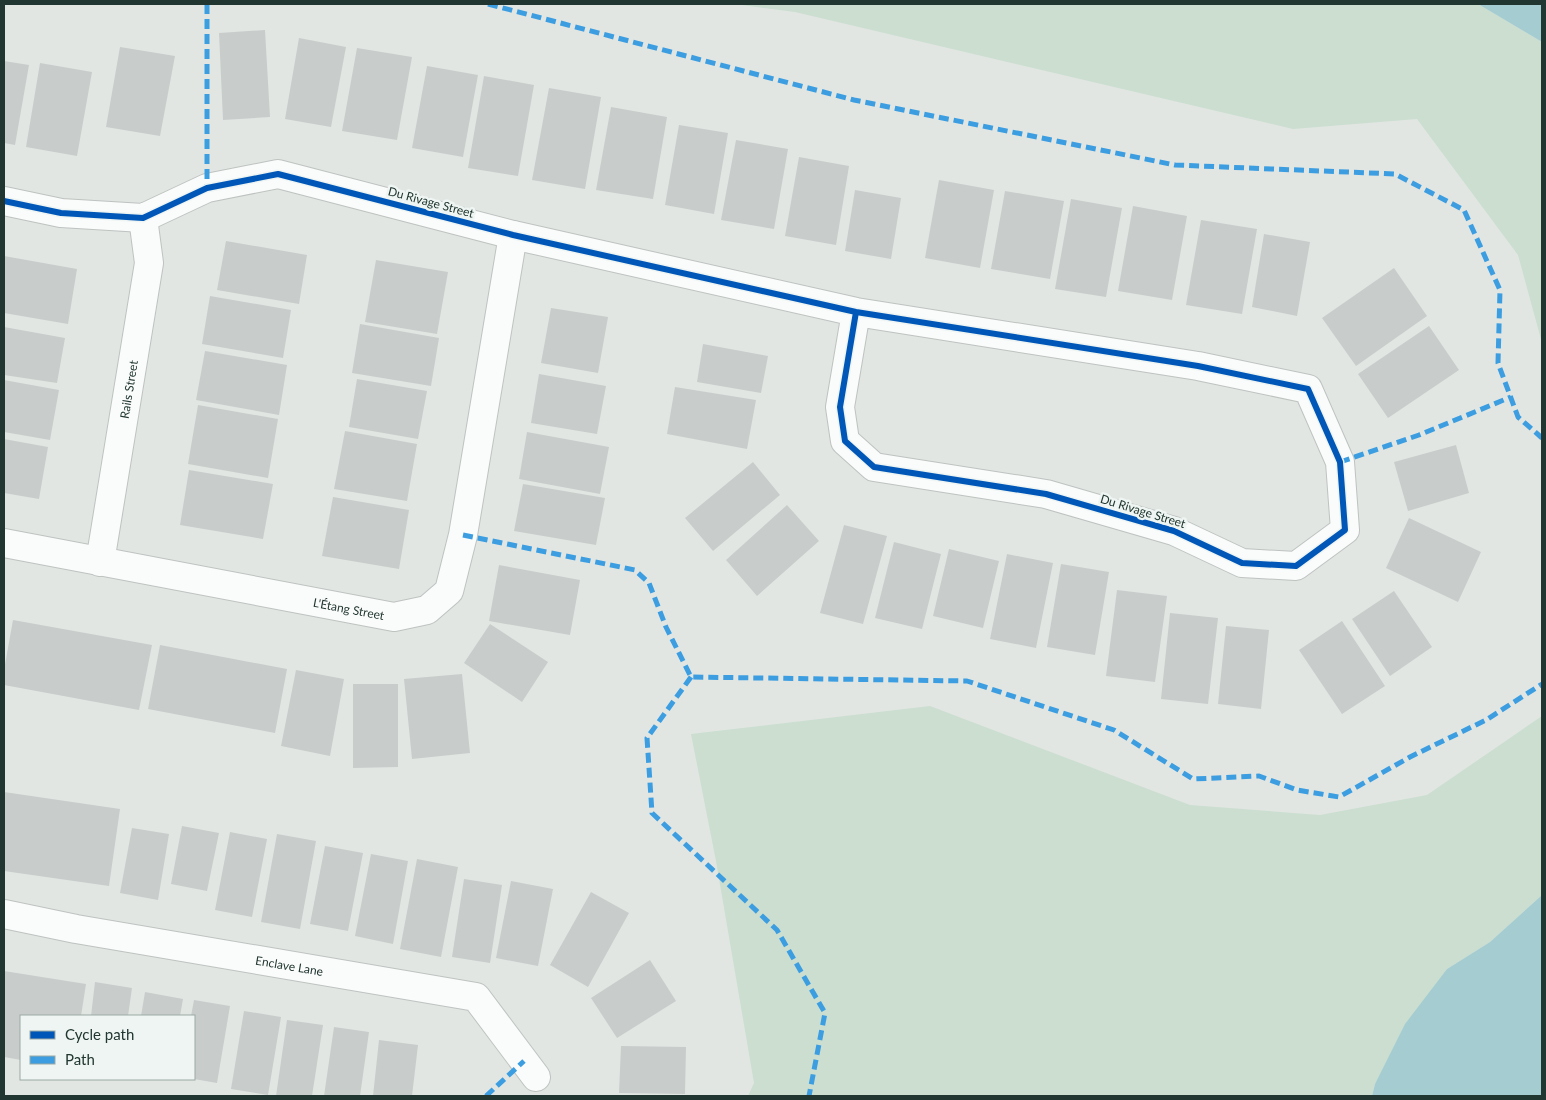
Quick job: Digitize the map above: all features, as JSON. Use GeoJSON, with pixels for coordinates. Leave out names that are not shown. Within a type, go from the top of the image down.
{"type":"FeatureCollection","features":[{"type":"Feature","properties":{"kind":"street","name":"Du Rivage Street"},"geometry":{"type":"LineString","coordinates":[[4,201],[61,213],[143,218],[207,188],[278,174],[514,235],[856,312],[1198,366],[1308,389],[1340,462],[1345,530],[1296,566],[1242,563],[1174,531],[1046,494],[874,467],[846,441],[840,407],[856,312]]}},
{"type":"Feature","properties":{"kind":"street","name":"Rails Street"},"geometry":{"type":"LineString","coordinates":[[100,562],[149,263],[143,218]]}},
{"type":"Feature","properties":{"kind":"street","name":"L'Étang Street"},"geometry":{"type":"LineString","coordinates":[[4,543],[394,617],[427,610],[449,591],[463,535],[514,235]]}},
{"type":"Feature","properties":{"kind":"street","name":"Enclave Lane"},"geometry":{"type":"LineString","coordinates":[[4,914],[76,929],[476,997],[536,1077]]}},
{"type":"Feature","properties":{"kind":"green space"},"geometry":{"type":"Polygon","coordinates":[[[734,4],[1478,4],[1542,42],[1542,343],[1518,255],[1417,119],[1293,129],[795,12],[734,4]]]}},
{"type":"Feature","properties":{"kind":"green space"},"geometry":{"type":"Polygon","coordinates":[[[930,706],[1190,805],[1320,815],[1427,795],[1542,716],[1542,895],[1490,942],[1447,969],[1375,1084],[1372,1096],[748,1096],[754,1083],[716,861],[691,734],[930,706]]]}},
{"type":"Feature","properties":{"kind":"water"},"geometry":{"type":"Polygon","coordinates":[[[1478,4],[1542,4],[1542,42],[1478,4]]]}},
{"type":"Feature","properties":{"kind":"water"},"geometry":{"type":"Polygon","coordinates":[[[1542,895],[1542,1096],[1372,1096],[1375,1084],[1405,1024],[1447,969],[1490,942],[1542,895]]]}},
{"type":"Feature","properties":{"kind":"building"},"geometry":{"type":"Polygon","coordinates":[[[265,30],[270,117],[223,120],[219,33],[265,30]]]}},
{"type":"Feature","properties":{"kind":"building"},"geometry":{"type":"Polygon","coordinates":[[[299,38],[346,47],[331,127],[285,119],[299,38]]]}},
{"type":"Feature","properties":{"kind":"building"},"geometry":{"type":"Polygon","coordinates":[[[120,47],[175,56],[160,136],[106,127],[120,47]]]}},
{"type":"Feature","properties":{"kind":"building"},"geometry":{"type":"Polygon","coordinates":[[[357,48],[412,57],[397,140],[342,131],[357,48]]]}},
{"type":"Feature","properties":{"kind":"building"},"geometry":{"type":"Polygon","coordinates":[[[4,61],[29,65],[15,145],[4,143],[4,61]]]}},
{"type":"Feature","properties":{"kind":"building"},"geometry":{"type":"Polygon","coordinates":[[[40,63],[92,72],[77,156],[26,147],[40,63]]]}},
{"type":"Feature","properties":{"kind":"building"},"geometry":{"type":"Polygon","coordinates":[[[427,66],[478,75],[463,157],[412,148],[427,66]]]}},
{"type":"Feature","properties":{"kind":"building"},"geometry":{"type":"Polygon","coordinates":[[[484,76],[534,85],[518,176],[468,168],[484,76]]]}},
{"type":"Feature","properties":{"kind":"building"},"geometry":{"type":"Polygon","coordinates":[[[549,88],[601,97],[585,189],[532,180],[549,88]]]}},
{"type":"Feature","properties":{"kind":"building"},"geometry":{"type":"Polygon","coordinates":[[[611,107],[667,117],[653,199],[596,190],[611,107]]]}},
{"type":"Feature","properties":{"kind":"building"},"geometry":{"type":"Polygon","coordinates":[[[679,125],[728,133],[714,214],[665,205],[679,125]]]}},
{"type":"Feature","properties":{"kind":"building"},"geometry":{"type":"Polygon","coordinates":[[[736,140],[788,149],[774,229],[721,220],[736,140]]]}},
{"type":"Feature","properties":{"kind":"building"},"geometry":{"type":"Polygon","coordinates":[[[799,157],[849,166],[836,245],[785,236],[799,157]]]}},
{"type":"Feature","properties":{"kind":"building"},"geometry":{"type":"Polygon","coordinates":[[[939,180],[994,190],[980,268],[925,258],[939,180]]]}},
{"type":"Feature","properties":{"kind":"building"},"geometry":{"type":"Polygon","coordinates":[[[855,190],[901,198],[891,259],[845,251],[855,190]]]}},
{"type":"Feature","properties":{"kind":"building"},"geometry":{"type":"Polygon","coordinates":[[[1005,191],[1064,201],[1050,279],[991,269],[1005,191]]]}},
{"type":"Feature","properties":{"kind":"building"},"geometry":{"type":"Polygon","coordinates":[[[1071,199],[1122,208],[1106,297],[1055,289],[1071,199]]]}},
{"type":"Feature","properties":{"kind":"building"},"geometry":{"type":"Polygon","coordinates":[[[1133,206],[1187,216],[1172,300],[1118,291],[1133,206]]]}},
{"type":"Feature","properties":{"kind":"building"},"geometry":{"type":"Polygon","coordinates":[[[1201,220],[1257,229],[1242,314],[1186,305],[1201,220]]]}},
{"type":"Feature","properties":{"kind":"building"},"geometry":{"type":"Polygon","coordinates":[[[1264,234],[1310,242],[1297,316],[1252,307],[1264,234]]]}},
{"type":"Feature","properties":{"kind":"building"},"geometry":{"type":"Polygon","coordinates":[[[226,241],[307,255],[299,304],[217,290],[226,241]]]}},
{"type":"Feature","properties":{"kind":"building"},"geometry":{"type":"Polygon","coordinates":[[[4,256],[77,269],[68,324],[4,313],[4,256]]]}},
{"type":"Feature","properties":{"kind":"building"},"geometry":{"type":"Polygon","coordinates":[[[376,260],[448,272],[437,334],[365,322],[376,260]]]}},
{"type":"Feature","properties":{"kind":"building"},"geometry":{"type":"Polygon","coordinates":[[[1394,268],[1427,316],[1356,366],[1322,318],[1394,268]]]}},
{"type":"Feature","properties":{"kind":"building"},"geometry":{"type":"Polygon","coordinates":[[[210,296],[291,310],[283,358],[202,344],[210,296]]]}},
{"type":"Feature","properties":{"kind":"building"},"geometry":{"type":"Polygon","coordinates":[[[551,308],[608,317],[598,373],[541,363],[551,308]]]}},
{"type":"Feature","properties":{"kind":"building"},"geometry":{"type":"Polygon","coordinates":[[[360,324],[439,338],[431,386],[352,373],[360,324]]]}},
{"type":"Feature","properties":{"kind":"building"},"geometry":{"type":"Polygon","coordinates":[[[1429,326],[1459,370],[1388,418],[1358,374],[1429,326]]]}},
{"type":"Feature","properties":{"kind":"building"},"geometry":{"type":"Polygon","coordinates":[[[4,327],[65,338],[57,383],[4,375],[4,327]]]}},
{"type":"Feature","properties":{"kind":"building"},"geometry":{"type":"Polygon","coordinates":[[[703,344],[768,356],[761,393],[697,382],[703,344]]]}},
{"type":"Feature","properties":{"kind":"building"},"geometry":{"type":"Polygon","coordinates":[[[205,351],[287,365],[279,415],[196,400],[205,351]]]}},
{"type":"Feature","properties":{"kind":"building"},"geometry":{"type":"Polygon","coordinates":[[[539,374],[606,386],[597,434],[531,423],[539,374]]]}},
{"type":"Feature","properties":{"kind":"building"},"geometry":{"type":"Polygon","coordinates":[[[357,379],[427,391],[418,439],[349,427],[357,379]]]}},
{"type":"Feature","properties":{"kind":"building"},"geometry":{"type":"Polygon","coordinates":[[[4,380],[59,390],[50,440],[4,432],[4,380]]]}},
{"type":"Feature","properties":{"kind":"building"},"geometry":{"type":"Polygon","coordinates":[[[675,387],[756,400],[747,449],[667,434],[675,387]]]}},
{"type":"Feature","properties":{"kind":"building"},"geometry":{"type":"Polygon","coordinates":[[[198,405],[278,419],[268,478],[188,464],[198,405]]]}},
{"type":"Feature","properties":{"kind":"building"},"geometry":{"type":"Polygon","coordinates":[[[345,431],[417,444],[407,501],[334,489],[345,431]]]}},
{"type":"Feature","properties":{"kind":"building"},"geometry":{"type":"Polygon","coordinates":[[[527,432],[609,447],[600,494],[519,479],[527,432]]]}},
{"type":"Feature","properties":{"kind":"building"},"geometry":{"type":"Polygon","coordinates":[[[4,439],[48,447],[39,499],[4,493],[4,439]]]}},
{"type":"Feature","properties":{"kind":"building"},"geometry":{"type":"Polygon","coordinates":[[[1456,445],[1469,493],[1408,511],[1394,462],[1456,445]]]}},
{"type":"Feature","properties":{"kind":"building"},"geometry":{"type":"Polygon","coordinates":[[[753,462],[780,495],[713,551],[685,518],[753,462]]]}},
{"type":"Feature","properties":{"kind":"building"},"geometry":{"type":"Polygon","coordinates":[[[189,470],[273,484],[263,539],[180,525],[189,470]]]}},
{"type":"Feature","properties":{"kind":"building"},"geometry":{"type":"Polygon","coordinates":[[[523,484],[605,498],[596,545],[514,531],[523,484]]]}},
{"type":"Feature","properties":{"kind":"building"},"geometry":{"type":"Polygon","coordinates":[[[333,497],[409,510],[399,569],[322,556],[333,497]]]}},
{"type":"Feature","properties":{"kind":"building"},"geometry":{"type":"Polygon","coordinates":[[[787,505],[819,541],[757,596],[726,560],[787,505]]]}},
{"type":"Feature","properties":{"kind":"building"},"geometry":{"type":"Polygon","coordinates":[[[1409,518],[1481,552],[1458,602],[1386,568],[1409,518]]]}},
{"type":"Feature","properties":{"kind":"building"},"geometry":{"type":"Polygon","coordinates":[[[844,525],[887,536],[863,624],[820,613],[844,525]]]}},
{"type":"Feature","properties":{"kind":"building"},"geometry":{"type":"Polygon","coordinates":[[[894,542],[941,554],[922,629],[875,618],[894,542]]]}},
{"type":"Feature","properties":{"kind":"building"},"geometry":{"type":"Polygon","coordinates":[[[949,549],[999,561],[983,628],[933,616],[949,549]]]}},
{"type":"Feature","properties":{"kind":"building"},"geometry":{"type":"Polygon","coordinates":[[[1007,554],[1053,563],[1036,648],[990,639],[1007,554]]]}},
{"type":"Feature","properties":{"kind":"building"},"geometry":{"type":"Polygon","coordinates":[[[1061,564],[1109,572],[1095,655],[1047,647],[1061,564]]]}},
{"type":"Feature","properties":{"kind":"building"},"geometry":{"type":"Polygon","coordinates":[[[499,565],[580,580],[570,635],[489,621],[499,565]]]}},
{"type":"Feature","properties":{"kind":"building"},"geometry":{"type":"Polygon","coordinates":[[[1117,590],[1167,596],[1155,682],[1106,676],[1117,590]]]}},
{"type":"Feature","properties":{"kind":"building"},"geometry":{"type":"Polygon","coordinates":[[[1394,591],[1432,647],[1390,676],[1352,619],[1394,591]]]}},
{"type":"Feature","properties":{"kind":"building"},"geometry":{"type":"Polygon","coordinates":[[[1170,613],[1218,618],[1208,704],[1161,699],[1170,613]]]}},
{"type":"Feature","properties":{"kind":"building"},"geometry":{"type":"Polygon","coordinates":[[[13,620],[152,645],[139,710],[4,685],[4,670],[13,620]]]}},
{"type":"Feature","properties":{"kind":"building"},"geometry":{"type":"Polygon","coordinates":[[[1342,621],[1385,686],[1342,714],[1299,650],[1342,621]]]}},
{"type":"Feature","properties":{"kind":"building"},"geometry":{"type":"Polygon","coordinates":[[[490,624],[548,662],[522,702],[464,663],[490,624]]]}},
{"type":"Feature","properties":{"kind":"building"},"geometry":{"type":"Polygon","coordinates":[[[1226,626],[1269,630],[1261,709],[1218,704],[1226,626]]]}},
{"type":"Feature","properties":{"kind":"building"},"geometry":{"type":"Polygon","coordinates":[[[160,645],[287,669],[275,733],[148,709],[160,645]]]}},
{"type":"Feature","properties":{"kind":"building"},"geometry":{"type":"Polygon","coordinates":[[[296,670],[344,679],[330,756],[281,746],[296,670]]]}},
{"type":"Feature","properties":{"kind":"building"},"geometry":{"type":"Polygon","coordinates":[[[462,674],[470,753],[412,759],[404,679],[462,674]]]}},
{"type":"Feature","properties":{"kind":"building"},"geometry":{"type":"Polygon","coordinates":[[[353,684],[398,684],[398,767],[353,768],[353,684]]]}},
{"type":"Feature","properties":{"kind":"building"},"geometry":{"type":"Polygon","coordinates":[[[4,792],[120,809],[109,886],[4,871],[4,792]]]}},
{"type":"Feature","properties":{"kind":"building"},"geometry":{"type":"Polygon","coordinates":[[[182,826],[219,833],[207,891],[171,884],[182,826]]]}},
{"type":"Feature","properties":{"kind":"building"},"geometry":{"type":"Polygon","coordinates":[[[132,828],[169,834],[158,900],[120,893],[132,828]]]}},
{"type":"Feature","properties":{"kind":"building"},"geometry":{"type":"Polygon","coordinates":[[[230,832],[267,839],[252,917],[215,910],[230,832]]]}},
{"type":"Feature","properties":{"kind":"building"},"geometry":{"type":"Polygon","coordinates":[[[277,834],[316,841],[300,929],[261,922],[277,834]]]}},
{"type":"Feature","properties":{"kind":"building"},"geometry":{"type":"Polygon","coordinates":[[[325,846],[363,853],[348,931],[310,924],[325,846]]]}},
{"type":"Feature","properties":{"kind":"building"},"geometry":{"type":"Polygon","coordinates":[[[371,854],[408,861],[393,944],[355,936],[371,854]]]}},
{"type":"Feature","properties":{"kind":"building"},"geometry":{"type":"Polygon","coordinates":[[[417,859],[458,867],[441,957],[400,949],[417,859]]]}},
{"type":"Feature","properties":{"kind":"building"},"geometry":{"type":"Polygon","coordinates":[[[464,879],[502,885],[490,963],[452,957],[464,879]]]}},
{"type":"Feature","properties":{"kind":"building"},"geometry":{"type":"Polygon","coordinates":[[[511,881],[553,889],[538,966],[496,958],[511,881]]]}},
{"type":"Feature","properties":{"kind":"building"},"geometry":{"type":"Polygon","coordinates":[[[591,892],[629,913],[588,987],[550,965],[591,892]]]}},
{"type":"Feature","properties":{"kind":"building"},"geometry":{"type":"Polygon","coordinates":[[[650,960],[676,1001],[617,1038],[591,998],[650,960]]]}},
{"type":"Feature","properties":{"kind":"building"},"geometry":{"type":"Polygon","coordinates":[[[4,971],[86,984],[81,1015],[20,1015],[20,1060],[4,1057],[4,971]]]}},
{"type":"Feature","properties":{"kind":"building"},"geometry":{"type":"Polygon","coordinates":[[[95,982],[132,988],[128,1015],[91,1015],[95,982]]]}},
{"type":"Feature","properties":{"kind":"building"},"geometry":{"type":"Polygon","coordinates":[[[145,992],[183,999],[180,1015],[141,1015],[145,992]]]}},
{"type":"Feature","properties":{"kind":"building"},"geometry":{"type":"Polygon","coordinates":[[[194,1000],[230,1006],[217,1083],[195,1079],[195,1015],[191,1015],[194,1000]]]}},
{"type":"Feature","properties":{"kind":"building"},"geometry":{"type":"Polygon","coordinates":[[[244,1011],[281,1017],[268,1095],[231,1089],[244,1011]]]}},
{"type":"Feature","properties":{"kind":"building"},"geometry":{"type":"Polygon","coordinates":[[[287,1020],[323,1025],[312,1096],[276,1096],[287,1020]]]}},
{"type":"Feature","properties":{"kind":"building"},"geometry":{"type":"Polygon","coordinates":[[[334,1027],[369,1032],[360,1096],[324,1096],[334,1027]]]}},
{"type":"Feature","properties":{"kind":"building"},"geometry":{"type":"Polygon","coordinates":[[[379,1040],[418,1045],[412,1096],[373,1096],[379,1040]]]}},
{"type":"Feature","properties":{"kind":"building"},"geometry":{"type":"Polygon","coordinates":[[[621,1046],[686,1047],[685,1094],[619,1093],[621,1046]]]}},
{"type":"Feature","properties":{"kind":"marked path"},"geometry":{"type":"LineString","coordinates":[[207,4],[207,188]]}},
{"type":"Feature","properties":{"kind":"marked path"},"geometry":{"type":"LineString","coordinates":[[488,4],[854,100],[1175,165],[1395,174],[1464,210],[1500,290],[1498,363],[1518,417],[1542,438]]}},
{"type":"Feature","properties":{"kind":"marked path"},"geometry":{"type":"LineString","coordinates":[[1340,462],[1419,435],[1511,397]]}},
{"type":"Feature","properties":{"kind":"marked path"},"geometry":{"type":"LineString","coordinates":[[463,535],[635,570],[649,583],[666,627],[691,677],[967,681],[1114,730],[1193,779],[1259,776],[1297,790],[1339,797],[1410,757],[1486,720],[1542,684]]}},
{"type":"Feature","properties":{"kind":"marked path"},"geometry":{"type":"LineString","coordinates":[[691,677],[647,738],[652,813],[777,930],[825,1013],[809,1096]]}},
{"type":"Feature","properties":{"kind":"marked path"},"geometry":{"type":"LineString","coordinates":[[486,1096],[524,1061]]}},
{"type":"Feature","properties":{"kind":"cycle path"},"geometry":{"type":"LineString","coordinates":[[4,201],[61,213],[143,218],[207,188],[278,174],[513,235],[856,312],[1198,366],[1308,389],[1340,462],[1345,530],[1296,566],[1242,563],[1174,531],[1046,494],[874,467],[845,441],[840,407],[856,312]]}}]}
